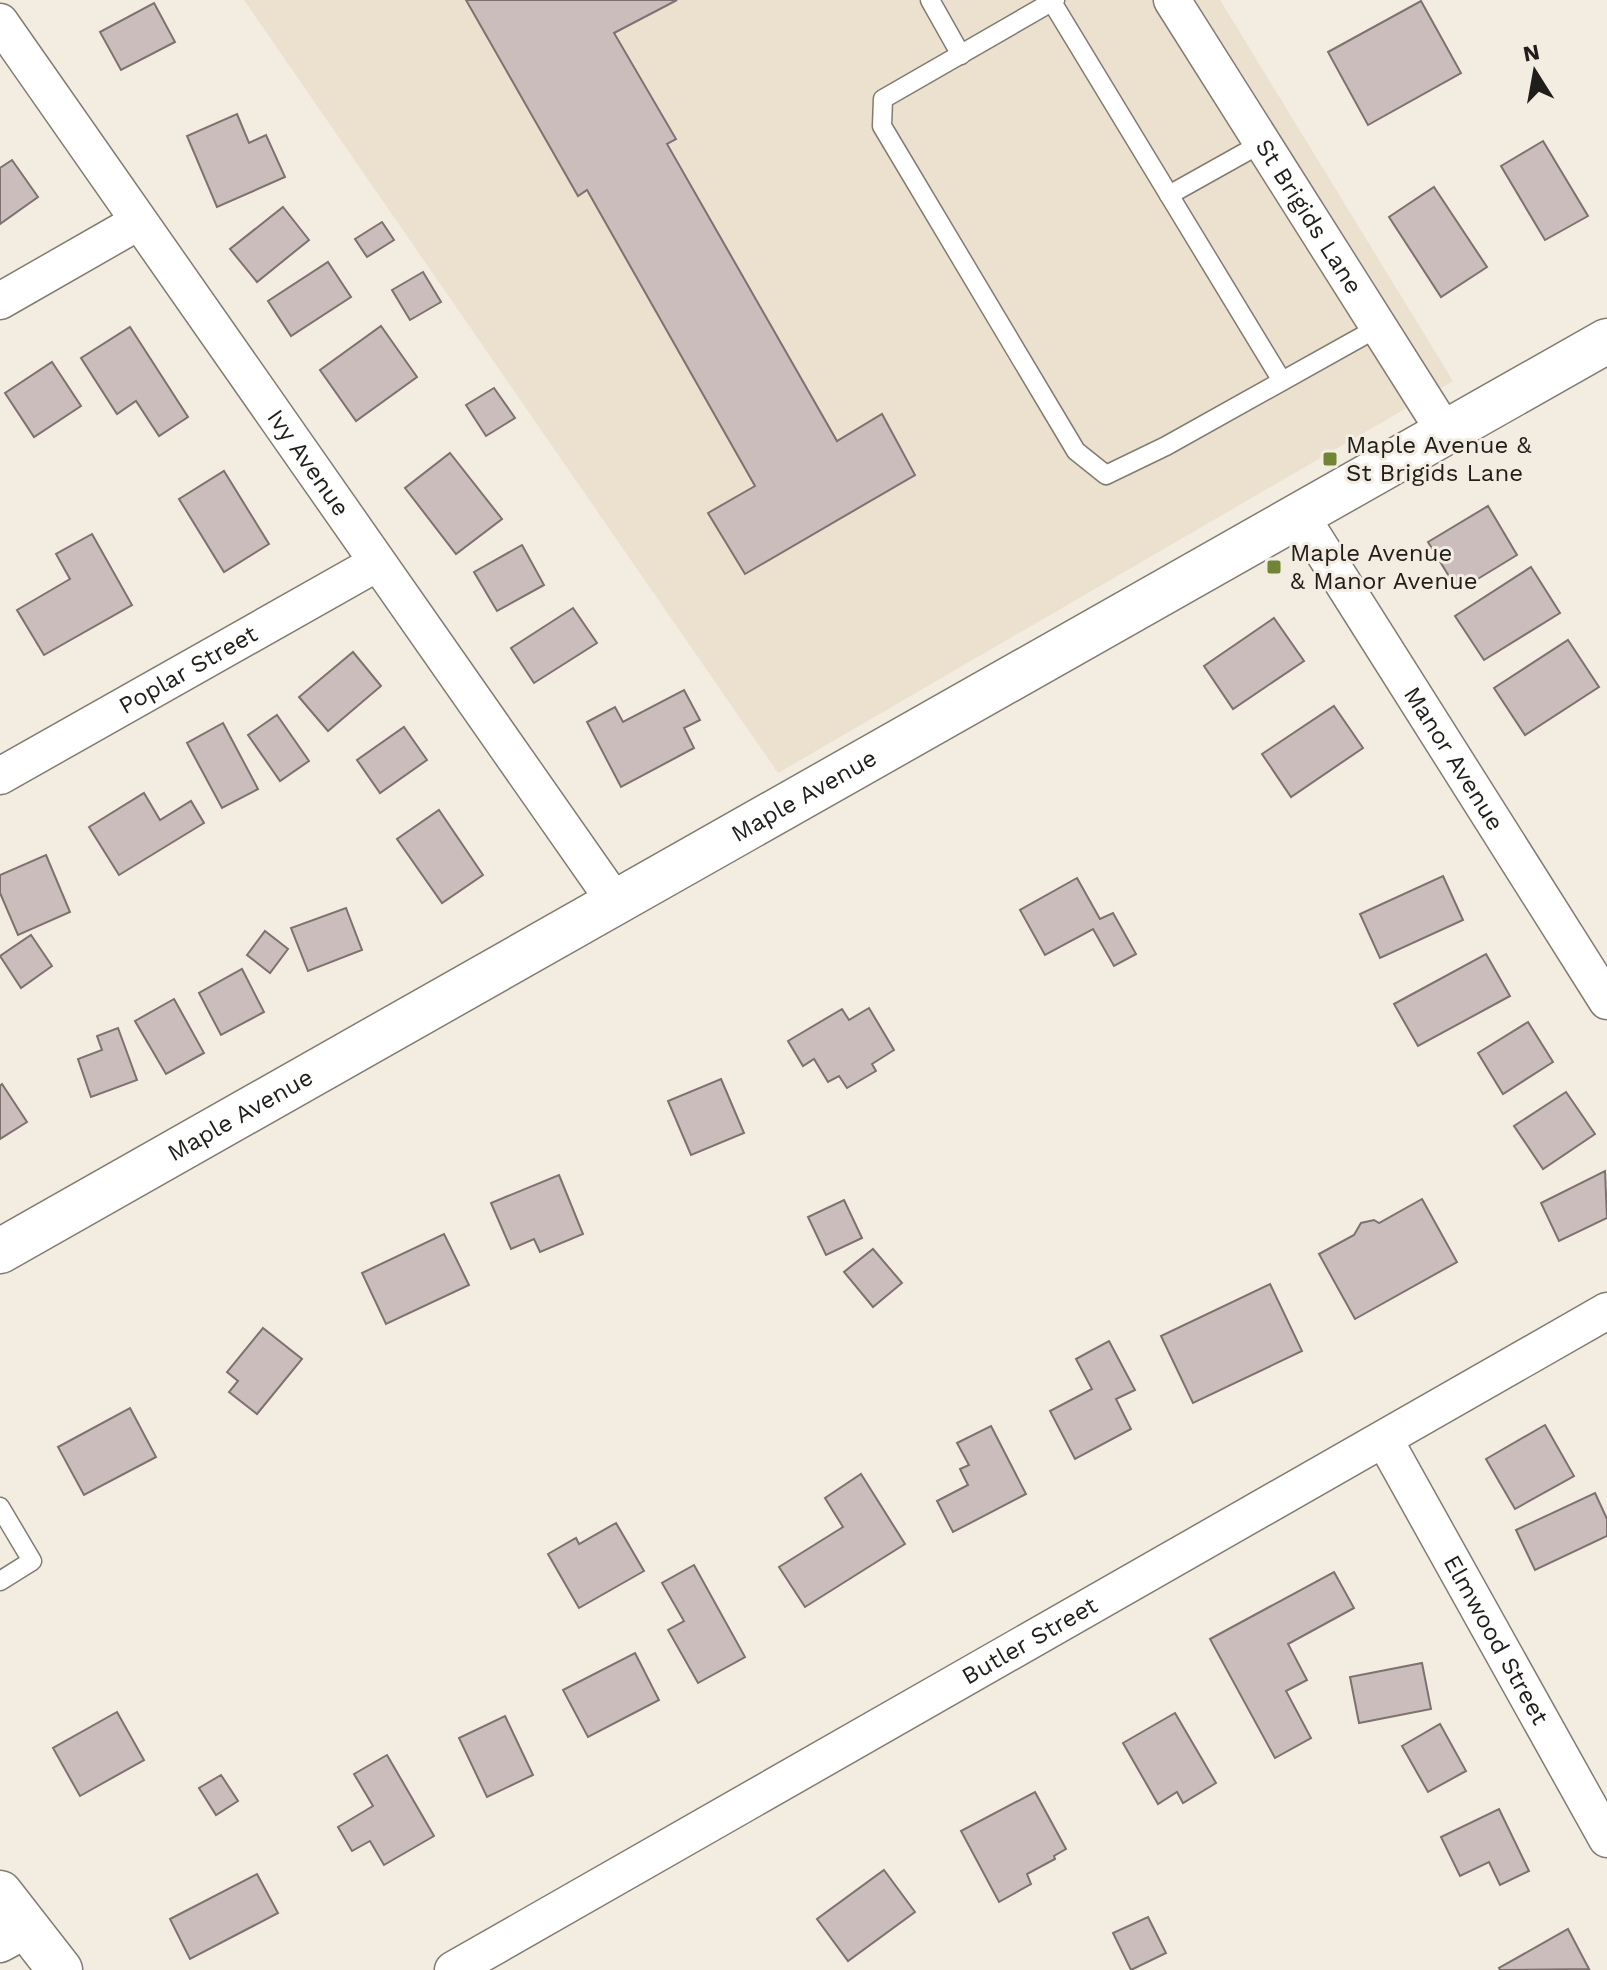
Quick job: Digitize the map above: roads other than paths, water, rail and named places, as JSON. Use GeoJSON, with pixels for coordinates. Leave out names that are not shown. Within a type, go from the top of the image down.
{"type":"FeatureCollection","features":[{"type":"Feature","properties":{"kind":"main road","name":"Maple Avenue"},"geometry":{"type":"LineString","coordinates":[[0,1251],[1607,341]]}},
{"type":"Feature","properties":{"kind":"main road"},"geometry":{"type":"LineString","coordinates":[[0,1893],[14,1936],[60,1970]]}},
{"type":"Feature","properties":{"kind":"street","name":"St Brigids Lane"},"geometry":{"type":"LineString","coordinates":[[1172,0],[1445,432]]}},
{"type":"Feature","properties":{"kind":"street","name":"Ivy Avenue"},"geometry":{"type":"LineString","coordinates":[[0,22],[616,903]]}},
{"type":"Feature","properties":{"kind":"street"},"geometry":{"type":"LineString","coordinates":[[0,301],[138,222]]}},
{"type":"Feature","properties":{"kind":"street","name":"Manor Avenue"},"geometry":{"type":"LineString","coordinates":[[1300,515],[1607,1001]]}},
{"type":"Feature","properties":{"kind":"street","name":"Poplar Street"},"geometry":{"type":"LineString","coordinates":[[0,776],[377,563]]}},
{"type":"Feature","properties":{"kind":"street","name":"Butler Street"},"geometry":{"type":"LineString","coordinates":[[453,1970],[1607,1311]]}},
{"type":"Feature","properties":{"kind":"street","name":"Elmwood Street"},"geometry":{"type":"LineString","coordinates":[[1384,1439],[1607,1839]]}},
{"type":"Feature","properties":{"kind":"lane"},"geometry":{"type":"LineString","coordinates":[[930,0],[961,55]]}},
{"type":"Feature","properties":{"kind":"lane"},"geometry":{"type":"LineString","coordinates":[[1282,381],[1053,1],[883,99],[882,126],[1076,451],[1106,475],[1166,446],[1379,327]]}},
{"type":"Feature","properties":{"kind":"lane"},"geometry":{"type":"LineString","coordinates":[[1169,195],[1262,143]]}},
{"type":"Feature","properties":{"kind":"lane"},"geometry":{"type":"LineString","coordinates":[[0,1507],[32,1561],[0,1581]]}},
{"type":"Feature","properties":{"kind":"place","name":"Maple Avenue & St Brigids Lane"},"geometry":{"type":"Point","coordinates":[1330,459]}},
{"type":"Feature","properties":{"kind":"place","name":"Maple Avenue & Manor Avenue"},"geometry":{"type":"Point","coordinates":[1274,567]}}]}
